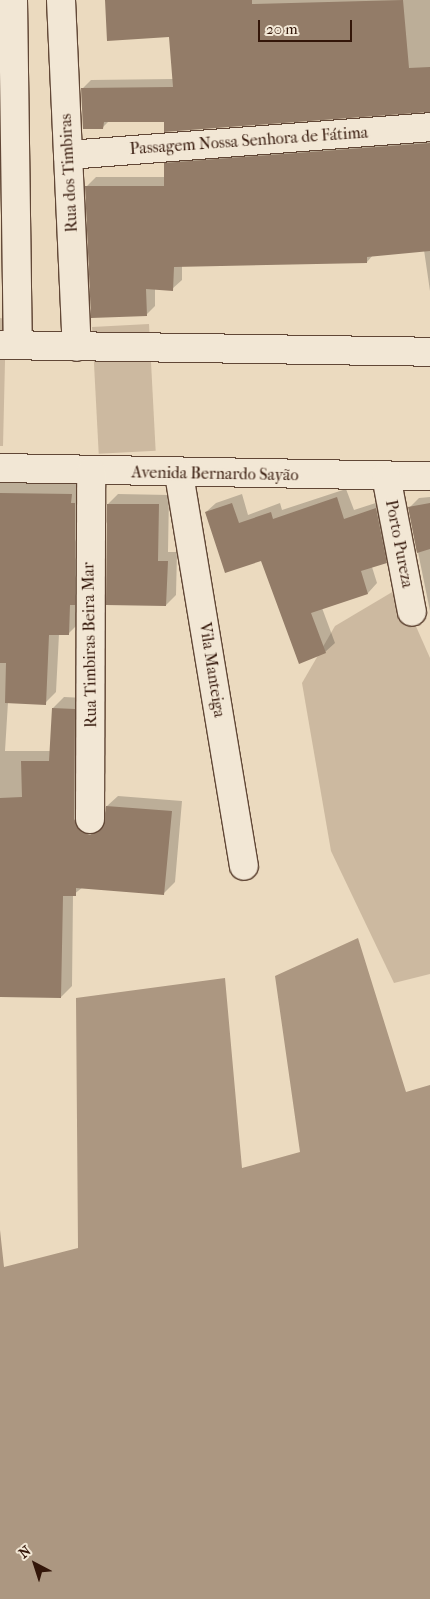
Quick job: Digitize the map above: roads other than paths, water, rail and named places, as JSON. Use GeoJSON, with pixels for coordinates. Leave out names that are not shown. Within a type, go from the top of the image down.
{"type":"FeatureCollection","features":[{"type":"Feature","properties":{"kind":"street"},"geometry":{"type":"LineString","coordinates":[[13,0],[9,345],[430,352]]}},
{"type":"Feature","properties":{"kind":"street","name":"Rua dos Timbiras"},"geometry":{"type":"LineString","coordinates":[[61,0],[78,347]]}},
{"type":"Feature","properties":{"kind":"street","name":"Passagem Nossa Senhora de Fátima"},"geometry":{"type":"LineString","coordinates":[[68,156],[430,127]]}},
{"type":"Feature","properties":{"kind":"street","name":"Avenida Bernardo Sayão"},"geometry":{"type":"LineString","coordinates":[[0,468],[179,474],[430,476]]}},
{"type":"Feature","properties":{"kind":"street","name":"Rua Timbiras Beira Mar"},"geometry":{"type":"LineString","coordinates":[[90,819],[91,472]]}},
{"type":"Feature","properties":{"kind":"street","name":"Vila Manteiga"},"geometry":{"type":"LineString","coordinates":[[179,474],[244,866]]}},
{"type":"Feature","properties":{"kind":"street","name":"Porto Pureza"},"geometry":{"type":"LineString","coordinates":[[386,476],[412,612]]}}]}
